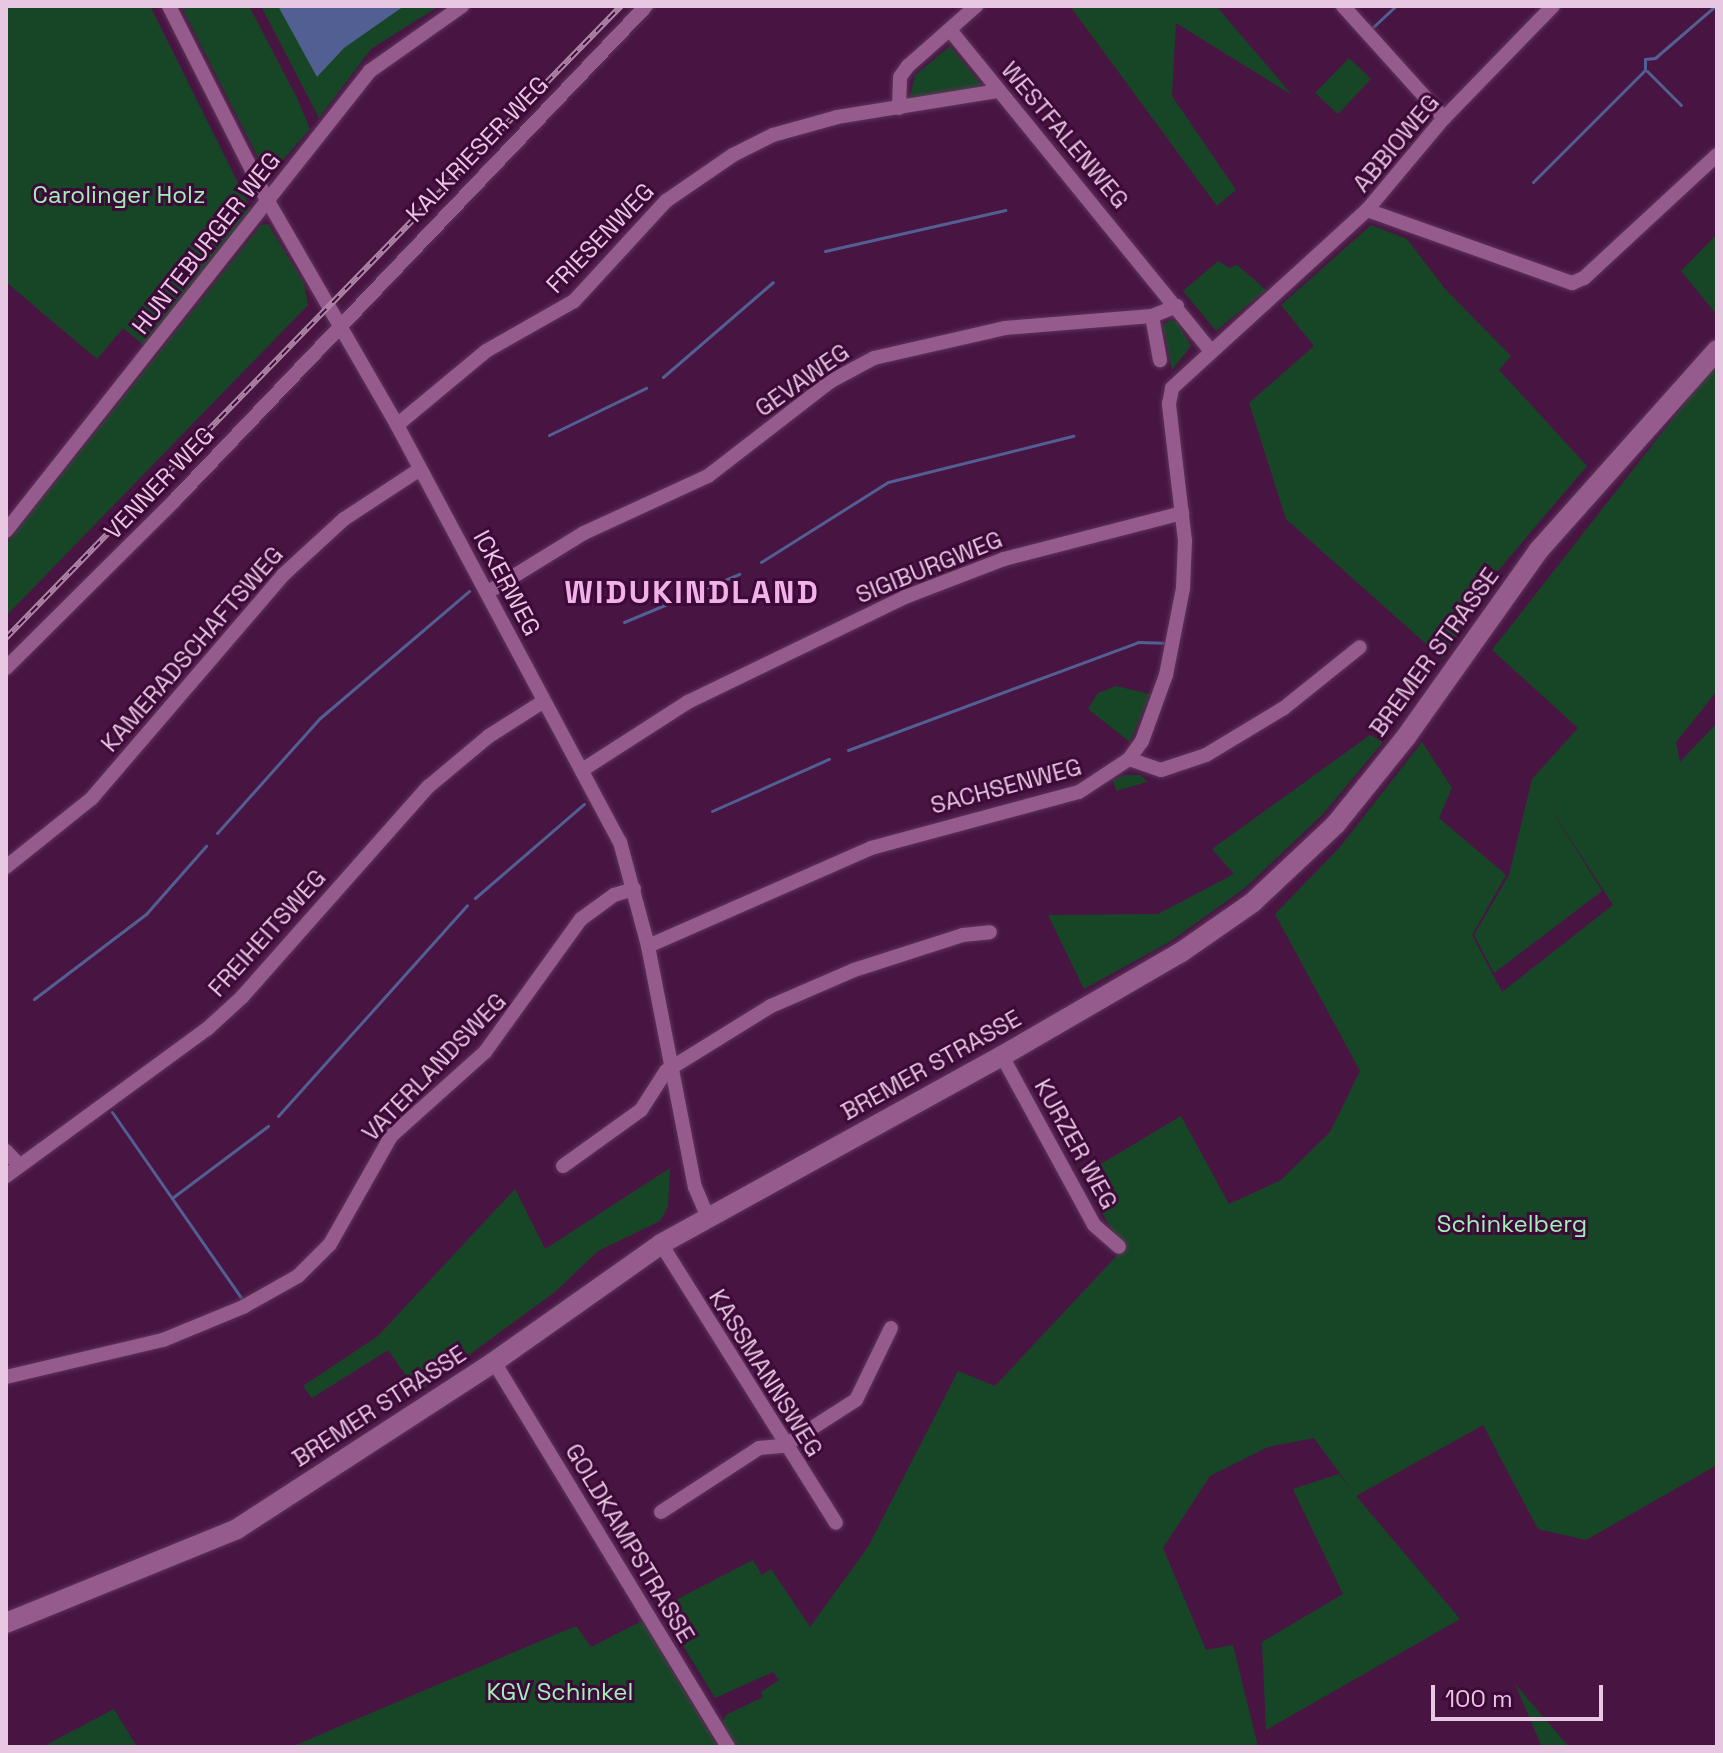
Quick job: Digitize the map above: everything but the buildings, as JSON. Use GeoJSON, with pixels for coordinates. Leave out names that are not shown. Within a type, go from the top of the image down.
{"type":"FeatureCollection","features":[{"type":"Feature","properties":{"kind":"main road","name":"BREMER STRASSE"},"geometry":{"type":"LineString","coordinates":[[6,1623],[237,1529],[494,1362],[661,1244],[1002,1056],[1216,929],[1336,824],[1406,737],[1539,550],[1717,350]]}},
{"type":"Feature","properties":{"kind":"street","name":"ICKERWEG"},"geometry":{"type":"LineString","coordinates":[[169,6],[267,200],[397,425],[620,842],[648,946],[695,1187],[708,1218]]}},
{"type":"Feature","properties":{"kind":"street","name":"HUNTEBURGER WEG"},"geometry":{"type":"LineString","coordinates":[[6,531],[381,59],[462,6]]}},
{"type":"Feature","properties":{"kind":"street","name":"KALKRIESER WEG"},"geometry":{"type":"LineString","coordinates":[[339,324],[646,6]]}},
{"type":"Feature","properties":{"kind":"street"},"geometry":{"type":"LineString","coordinates":[[899,108],[900,77],[976,6]]}},
{"type":"Feature","properties":{"kind":"street"},"geometry":{"type":"LineString","coordinates":[[1343,6],[1444,118]]}},
{"type":"Feature","properties":{"kind":"street","name":"ABBIOWEG"},"geometry":{"type":"LineString","coordinates":[[1211,351],[1367,210],[1444,118],[1553,6]]}},
{"type":"Feature","properties":{"kind":"street","name":"WESTFALENWEG"},"geometry":{"type":"LineString","coordinates":[[950,30],[1147,267],[1211,351]]}},
{"type":"Feature","properties":{"kind":"street","name":"FRIESENWEG"},"geometry":{"type":"LineString","coordinates":[[397,425],[463,367],[574,301],[639,227],[696,177],[773,135],[998,91]]}},
{"type":"Feature","properties":{"kind":"street"},"geometry":{"type":"LineString","coordinates":[[1367,210],[1572,283],[1584,278],[1717,155]]}},
{"type":"Feature","properties":{"kind":"street","name":"GEVAWEG"},"geometry":{"type":"LineString","coordinates":[[488,592],[612,519],[708,476],[831,381],[874,358],[1005,328],[1152,316],[1177,306]]}},
{"type":"Feature","properties":{"kind":"street"},"geometry":{"type":"LineString","coordinates":[[1152,316],[1160,360]]}},
{"type":"Feature","properties":{"kind":"street","name":"VENNER WEG"},"geometry":{"type":"LineString","coordinates":[[6,668],[174,501],[339,324]]}},
{"type":"Feature","properties":{"kind":"street","name":"SACHSENWEG"},"geometry":{"type":"LineString","coordinates":[[648,946],[832,862],[940,826],[1079,792],[1129,759],[1150,722],[1178,624],[1182,513],[1169,404],[1172,388],[1211,351]]}},
{"type":"Feature","properties":{"kind":"street","name":"KAMERADSCHAFTSWEG"},"geometry":{"type":"LineString","coordinates":[[6,867],[92,798],[290,568],[344,519],[420,469]]}},
{"type":"Feature","properties":{"kind":"street","name":"SIGIBURGWEG"},"geometry":{"type":"LineString","coordinates":[[582,770],[688,702],[905,597],[1004,559],[1182,513]]}},
{"type":"Feature","properties":{"kind":"street"},"geometry":{"type":"LineString","coordinates":[[1129,759],[1161,770],[1206,755],[1284,708],[1360,647]]}},
{"type":"Feature","properties":{"kind":"street","name":"FREIHEITSWEG"},"geometry":{"type":"LineString","coordinates":[[6,1176],[207,1029],[242,997],[428,787],[489,736],[544,701]]}},
{"type":"Feature","properties":{"kind":"street","name":"VATERLANDSWEG"},"geometry":{"type":"LineString","coordinates":[[6,1377],[163,1340],[243,1307],[298,1276],[342,1226],[391,1136],[494,1042],[581,919],[614,895],[634,889]]}},
{"type":"Feature","properties":{"kind":"street"},"geometry":{"type":"LineString","coordinates":[[563,1166],[641,1110],[659,1078],[771,1006],[826,980],[963,935],[990,932]]}},
{"type":"Feature","properties":{"kind":"street","name":"KURZER WEG"},"geometry":{"type":"LineString","coordinates":[[1002,1056],[1094,1225],[1119,1247]]}},
{"type":"Feature","properties":{"kind":"street"},"geometry":{"type":"LineString","coordinates":[[6,1151],[19,1165]]}},
{"type":"Feature","properties":{"kind":"street","name":"KASSMANNSWEG"},"geometry":{"type":"LineString","coordinates":[[661,1244],[784,1446],[836,1523]]}},
{"type":"Feature","properties":{"kind":"street"},"geometry":{"type":"LineString","coordinates":[[661,1512],[759,1448],[784,1446],[856,1400],[891,1328]]}},
{"type":"Feature","properties":{"kind":"street","name":"GOLDKAMPSTRASSE"},"geometry":{"type":"LineString","coordinates":[[494,1362],[728,1747]]}},
{"type":"Feature","properties":{"kind":"green space","name":"Carolinger Holz"},"geometry":{"type":"Polygon","coordinates":[[[6,6],[150,6],[251,209],[146,347],[123,328],[97,359],[6,282],[6,6]]]}},
{"type":"Feature","properties":{"kind":"green space"},"geometry":{"type":"Polygon","coordinates":[[[181,6],[249,6],[297,98],[310,129],[268,177],[181,6]]]}},
{"type":"Feature","properties":{"kind":"green space"},"geometry":{"type":"Polygon","coordinates":[[[261,6],[439,6],[371,49],[319,118],[261,6]]]}},
{"type":"Feature","properties":{"kind":"green space"},"geometry":{"type":"Polygon","coordinates":[[[1070,6],[1216,6],[1292,95],[1176,23],[1172,96],[1236,190],[1217,206],[1070,6]]]}},
{"type":"Feature","properties":{"kind":"green space"},"geometry":{"type":"Polygon","coordinates":[[[950,46],[981,84],[975,92],[909,101],[915,75],[950,46]]]}},
{"type":"Feature","properties":{"kind":"green space"},"geometry":{"type":"Polygon","coordinates":[[[1349,58],[1371,79],[1338,114],[1315,93],[1349,58]]]}},
{"type":"Feature","properties":{"kind":"green space"},"geometry":{"type":"Polygon","coordinates":[[[268,224],[304,283],[308,305],[6,616],[6,544],[261,225],[268,224]]]}},
{"type":"Feature","properties":{"kind":"green space"},"geometry":{"type":"Polygon","coordinates":[[[1371,225],[1407,239],[1445,289],[1511,356],[1499,370],[1587,466],[1485,586],[1443,659],[1286,519],[1249,403],[1314,346],[1281,305],[1371,225]]]}},
{"type":"Feature","properties":{"kind":"green space"},"geometry":{"type":"Polygon","coordinates":[[[1717,234],[1717,315],[1681,271],[1717,234]]]}},
{"type":"Feature","properties":{"kind":"green space"},"geometry":{"type":"Polygon","coordinates":[[[1218,261],[1229,268],[1237,265],[1266,290],[1216,331],[1183,291],[1218,261]]]}},
{"type":"Feature","properties":{"kind":"green space"},"geometry":{"type":"Polygon","coordinates":[[[1170,320],[1177,322],[1191,346],[1172,370],[1163,325],[1170,320]]]}},
{"type":"Feature","properties":{"kind":"green space","name":"Schinkelberg"},"geometry":{"type":"Polygon","coordinates":[[[1717,362],[1717,691],[1676,742],[1680,762],[1717,723],[1717,1465],[1586,1540],[1538,1529],[1483,1425],[1356,1496],[1460,1619],[1266,1730],[1262,1642],[1343,1594],[1293,1489],[1339,1474],[1352,1490],[1314,1438],[1268,1447],[1210,1476],[1163,1548],[1206,1650],[1233,1645],[1258,1747],[735,1747],[722,1722],[726,1715],[763,1697],[761,1692],[779,1680],[773,1672],[715,1698],[660,1608],[753,1560],[762,1575],[771,1569],[810,1627],[868,1547],[958,1371],[995,1386],[1123,1249],[1081,1176],[1181,1116],[1229,1204],[1281,1180],[1330,1132],[1360,1071],[1275,914],[1339,848],[1422,742],[1452,788],[1439,818],[1506,875],[1472,935],[1502,992],[1613,905],[1547,803],[1602,891],[1494,973],[1474,935],[1509,875],[1532,779],[1578,728],[1492,650],[1717,362]]]}},
{"type":"Feature","properties":{"kind":"green space"},"geometry":{"type":"Polygon","coordinates":[[[1116,686],[1150,694],[1130,742],[1088,709],[1098,693],[1116,686]]]}},
{"type":"Feature","properties":{"kind":"green space"},"geometry":{"type":"Polygon","coordinates":[[[1370,735],[1383,742],[1323,814],[1246,887],[1171,941],[1084,989],[1048,915],[1158,914],[1234,874],[1212,849],[1370,735]]]}},
{"type":"Feature","properties":{"kind":"green space"},"geometry":{"type":"Polygon","coordinates":[[[1124,775],[1141,775],[1147,782],[1116,791],[1113,780],[1124,775]]]}},
{"type":"Feature","properties":{"kind":"green space"},"geometry":{"type":"Polygon","coordinates":[[[670,1168],[668,1207],[660,1221],[598,1251],[555,1292],[418,1392],[388,1350],[312,1398],[303,1386],[378,1336],[515,1189],[545,1249],[670,1168]]]}},
{"type":"Feature","properties":{"kind":"green space","name":"KGV Schinkel"},"geometry":{"type":"Polygon","coordinates":[[[642,1621],[718,1747],[291,1747],[576,1626],[591,1647],[642,1621]]]}},
{"type":"Feature","properties":{"kind":"green space"},"geometry":{"type":"Polygon","coordinates":[[[1515,1684],[1569,1747],[1542,1747],[1515,1684]]]}},
{"type":"Feature","properties":{"kind":"green space"},"geometry":{"type":"Polygon","coordinates":[[[114,1709],[137,1747],[42,1747],[114,1709]]]}},
{"type":"Feature","properties":{"kind":"water"},"geometry":{"type":"Polygon","coordinates":[[[278,6],[404,6],[344,48],[317,77],[278,6]]]}},
{"type":"Feature","properties":{"kind":"waterway"},"geometry":{"type":"LineString","coordinates":[[1372,28],[1396,6]]}},
{"type":"Feature","properties":{"kind":"waterway"},"geometry":{"type":"LineString","coordinates":[[1533,182],[1645,70],[1645,59],[1655,58],[1715,6]]}},
{"type":"Feature","properties":{"kind":"waterway"},"geometry":{"type":"LineString","coordinates":[[1647,71],[1681,105]]}},
{"type":"Feature","properties":{"kind":"waterway"},"geometry":{"type":"LineString","coordinates":[[825,251],[1005,210]]}},
{"type":"Feature","properties":{"kind":"waterway"},"geometry":{"type":"LineString","coordinates":[[663,377],[773,282]]}},
{"type":"Feature","properties":{"kind":"waterway"},"geometry":{"type":"LineString","coordinates":[[549,435],[646,388]]}},
{"type":"Feature","properties":{"kind":"waterway"},"geometry":{"type":"LineString","coordinates":[[761,562],[888,482],[1073,436]]}},
{"type":"Feature","properties":{"kind":"waterway"},"geometry":{"type":"LineString","coordinates":[[624,622],[739,574]]}},
{"type":"Feature","properties":{"kind":"waterway"},"geometry":{"type":"LineString","coordinates":[[217,833],[320,718],[469,591]]}},
{"type":"Feature","properties":{"kind":"waterway"},"geometry":{"type":"LineString","coordinates":[[848,750],[1138,642],[1163,643]]}},
{"type":"Feature","properties":{"kind":"waterway"},"geometry":{"type":"LineString","coordinates":[[712,811],[829,759]]}},
{"type":"Feature","properties":{"kind":"waterway"},"geometry":{"type":"LineString","coordinates":[[475,898],[584,804]]}},
{"type":"Feature","properties":{"kind":"waterway"},"geometry":{"type":"LineString","coordinates":[[34,999],[146,914],[206,846]]}},
{"type":"Feature","properties":{"kind":"waterway"},"geometry":{"type":"LineString","coordinates":[[278,1116],[467,905]]}},
{"type":"Feature","properties":{"kind":"waterway"},"geometry":{"type":"LineString","coordinates":[[112,1112],[242,1299]]}},
{"type":"Feature","properties":{"kind":"waterway"},"geometry":{"type":"LineString","coordinates":[[172,1198],[268,1126]]}},
{"type":"Feature","properties":{"kind":"railway"},"geometry":{"type":"LineString","coordinates":[[6,638],[621,6]]}},
{"type":"Feature","properties":{"kind":"district","name":"WIDUKINDLAND"},"geometry":{"type":"Point","coordinates":[692,592]}}]}
